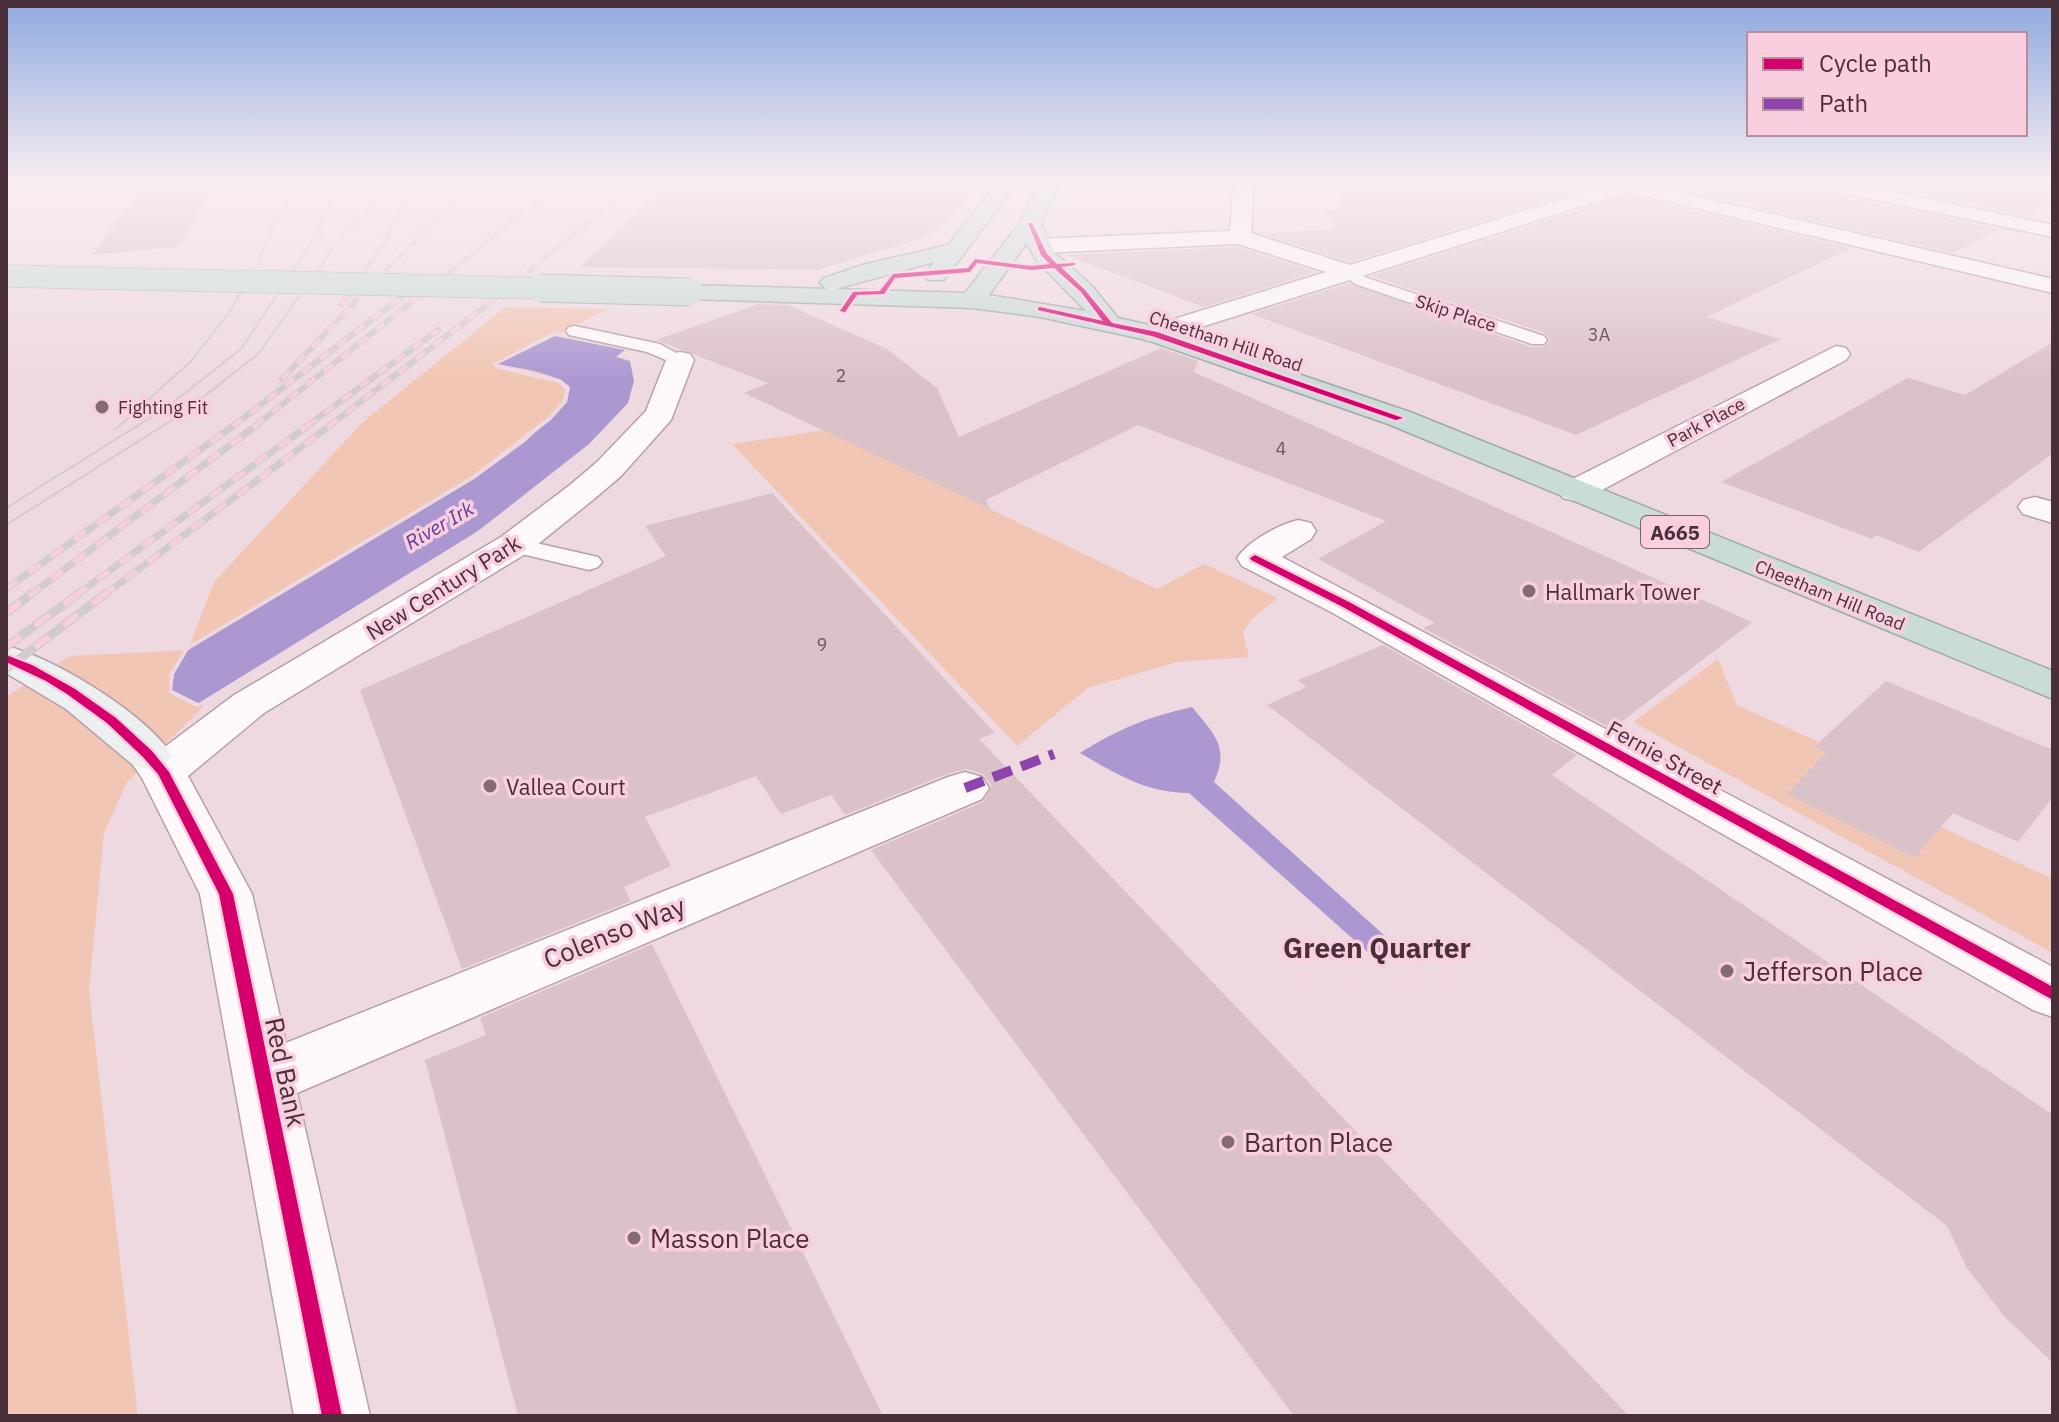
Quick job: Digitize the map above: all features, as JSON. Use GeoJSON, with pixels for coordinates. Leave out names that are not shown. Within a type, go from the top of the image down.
{"type":"FeatureCollection","features":[{"type":"Feature","properties":{"kind":"highway"},"geometry":{"type":"LineString","coordinates":[[921,298],[953,248]]}},
{"type":"Feature","properties":{"kind":"highway"},"geometry":{"type":"LineString","coordinates":[[972,301],[1021,248]]}},
{"type":"Feature","properties":{"kind":"highway"},"geometry":{"type":"LineString","coordinates":[[1046,248],[1109,324]]}},
{"type":"Feature","properties":{"kind":"highway"},"geometry":{"type":"LineString","coordinates":[[804,294],[870,270],[951,251]]}},
{"type":"Feature","properties":{"kind":"highway","name":"Cheetham Hill Road"},"geometry":{"type":"LineString","coordinates":[[6,276],[804,294],[972,301],[1040,309],[1154,334],[1399,418],[2053,686]]}},
{"type":"Feature","properties":{"kind":"street","name":"Skip Place"},"geometry":{"type":"LineString","coordinates":[[1275,248],[1349,272]]}},
{"type":"Feature","properties":{"kind":"street"},"geometry":{"type":"LineString","coordinates":[[1154,334],[1425,248]]}},
{"type":"Feature","properties":{"kind":"street"},"geometry":{"type":"LineString","coordinates":[[1898,248],[2053,286]]}},
{"type":"Feature","properties":{"kind":"street","name":"Park Place"},"geometry":{"type":"LineString","coordinates":[[1575,491],[1836,354]]}},
{"type":"Feature","properties":{"kind":"street","name":"New Century Park"},"geometry":{"type":"LineString","coordinates":[[156,763],[514,545],[609,469],[660,414],[680,360]]}},
{"type":"Feature","properties":{"kind":"street","name":"Fernie Street"},"geometry":{"type":"LineString","coordinates":[[1298,531],[1255,558],[1359,611],[2053,994]]}},
{"type":"Feature","properties":{"kind":"street"},"geometry":{"type":"LineString","coordinates":[[6,658],[30,666],[94,707],[156,763]]}},
{"type":"Feature","properties":{"kind":"street","name":"Red Bank"},"geometry":{"type":"LineString","coordinates":[[156,763],[226,894],[332,1416]]}},
{"type":"Feature","properties":{"kind":"street","name":"Colenso Way"},"geometry":{"type":"LineString","coordinates":[[265,1079],[965,788]]}},
{"type":"Feature","properties":{"kind":"lane","name":"Skip Place"},"geometry":{"type":"LineString","coordinates":[[1349,272],[1361,281],[1538,340]]}},
{"type":"Feature","properties":{"kind":"lane"},"geometry":{"type":"LineString","coordinates":[[575,331],[653,348],[680,360]]}},
{"type":"Feature","properties":{"kind":"lane"},"geometry":{"type":"LineString","coordinates":[[514,545],[589,562]]}},
{"type":"Feature","properties":{"kind":"shaded area"},"geometry":{"type":"Polygon","coordinates":[[[505,307],[608,309],[498,364],[545,374],[570,387],[567,402],[551,420],[474,479],[188,650],[214,582],[363,422],[505,307]]]}},
{"type":"Feature","properties":{"kind":"shaded area"},"geometry":{"type":"Polygon","coordinates":[[[825,430],[1157,589],[1204,564],[1278,598],[1252,619],[1243,632],[1249,657],[1177,662],[1088,688],[1017,746],[732,444],[825,430]]]}},
{"type":"Feature","properties":{"kind":"shaded area"},"geometry":{"type":"Polygon","coordinates":[[[188,650],[174,674],[172,690],[204,706],[127,782],[104,833],[89,991],[138,1416],[6,1416],[6,697],[70,656],[188,650]]]}},
{"type":"Feature","properties":{"kind":"shaded area"},"geometry":{"type":"Polygon","coordinates":[[[1718,659],[1737,705],[1819,742],[1814,747],[1826,753],[1786,794],[1915,858],[1941,827],[2053,879],[2053,953],[1633,722],[1718,659]]]}},
{"type":"Feature","properties":{"kind":"water","name":"River Irk"},"geometry":{"type":"Polygon","coordinates":[[[555,336],[625,350],[616,357],[630,361],[634,381],[628,403],[589,444],[478,531],[197,704],[172,690],[174,674],[188,650],[474,479],[525,442],[567,402],[569,387],[544,374],[497,364],[555,336]]]}},
{"type":"Feature","properties":{"kind":"water"},"geometry":{"type":"Polygon","coordinates":[[[1192,707],[1213,733],[1220,750],[1219,770],[1214,782],[1395,945],[1380,963],[1189,793],[1146,786],[1080,753],[1134,725],[1192,707]]]}},
{"type":"Feature","properties":{"kind":"pier"},"geometry":{"type":"Polygon","coordinates":[[[553,332],[560,333],[498,364],[560,379],[570,387],[567,402],[551,420],[474,479],[188,650],[174,674],[172,690],[202,705],[196,707],[169,693],[170,673],[186,647],[472,476],[548,417],[563,400],[565,389],[558,383],[496,368],[493,364],[553,332]]]}},
{"type":"Feature","properties":{"kind":"building"},"geometry":{"type":"Polygon","coordinates":[[[97,248],[157,248],[92,255],[97,248]]]}},
{"type":"Feature","properties":{"kind":"building"},"geometry":{"type":"Polygon","coordinates":[[[600,248],[888,248],[817,270],[580,267],[600,248]]]}},
{"type":"Feature","properties":{"kind":"building"},"geometry":{"type":"Polygon","coordinates":[[[1242,248],[1316,272],[1204,307],[1066,255],[1242,248]]]}},
{"type":"Feature","properties":{"kind":"building"},"geometry":{"type":"Polygon","coordinates":[[[1308,248],[1394,248],[1350,262],[1308,248]]]}},
{"type":"Feature","properties":{"kind":"building"},"geometry":{"type":"Polygon","coordinates":[[[1458,248],[1850,248],[1706,317],[1781,339],[1576,435],[1252,314],[1349,283],[1531,347],[1544,347],[1550,340],[1545,333],[1371,276],[1458,248]]]}},
{"type":"Feature","properties":{"kind":"building"},"geometry":{"type":"Polygon","coordinates":[[[1933,248],[1962,248],[1953,253],[1933,248]]]}},
{"type":"Feature","properties":{"kind":"building"},"geometry":{"type":"Polygon","coordinates":[[[758,304],[788,305],[887,349],[937,388],[959,437],[1161,348],[1198,361],[1194,372],[1752,622],[1612,729],[1423,628],[1435,623],[1318,559],[1386,521],[1138,425],[986,500],[990,509],[744,393],[768,383],[656,340],[758,304]]]}},
{"type":"Feature","properties":{"kind":"building"},"geometry":{"type":"Polygon","coordinates":[[[2053,342],[2053,453],[1919,552],[1876,535],[1872,539],[1721,482],[1908,378],[1965,395],[2053,342]]]}},
{"type":"Feature","properties":{"kind":"building"},"geometry":{"type":"Polygon","coordinates":[[[772,493],[995,733],[979,739],[1629,1416],[1294,1416],[871,850],[983,802],[992,786],[983,774],[966,769],[947,774],[845,815],[831,795],[781,814],[756,776],[645,817],[671,866],[624,887],[631,901],[462,969],[360,690],[666,556],[645,526],[772,493]]]}},
{"type":"Feature","properties":{"kind":"building","name":"Jefferson Place"},"geometry":{"type":"Polygon","coordinates":[[[1383,645],[1577,755],[1552,775],[2053,1115],[2053,1363],[2003,1315],[1967,1268],[1947,1226],[1267,705],[1306,687],[1298,680],[1383,645]]]}},
{"type":"Feature","properties":{"kind":"building"},"geometry":{"type":"Polygon","coordinates":[[[1886,681],[2053,750],[2053,797],[2018,842],[1953,813],[1915,858],[1786,794],[1826,753],[1814,747],[1886,681]]]}},
{"type":"Feature","properties":{"kind":"building","name":"Masson Place"},"geometry":{"type":"Polygon","coordinates":[[[652,944],[883,1416],[518,1416],[425,1060],[486,1035],[480,1018],[652,944]]]}},
{"type":"Feature","properties":{"kind":"tram line"},"geometry":{"type":"LineString","coordinates":[[116,429],[191,361],[228,314],[264,248]]}},
{"type":"Feature","properties":{"kind":"tram line"},"geometry":{"type":"LineString","coordinates":[[6,508],[166,408],[242,348],[307,248]]}},
{"type":"Feature","properties":{"kind":"tram line"},"geometry":{"type":"LineString","coordinates":[[6,525],[183,413],[259,353],[333,248]]}},
{"type":"Feature","properties":{"kind":"railway"},"geometry":{"type":"LineString","coordinates":[[351,290],[380,248]]}},
{"type":"Feature","properties":{"kind":"railway"},"geometry":{"type":"LineString","coordinates":[[368,288],[408,248]]}},
{"type":"Feature","properties":{"kind":"railway"},"geometry":{"type":"LineString","coordinates":[[427,290],[479,248]]}},
{"type":"Feature","properties":{"kind":"railway"},"geometry":{"type":"LineString","coordinates":[[507,290],[556,248]]}},
{"type":"Feature","properties":{"kind":"railway"},"geometry":{"type":"LineString","coordinates":[[342,304],[353,288]]}},
{"type":"Feature","properties":{"kind":"railway"},"geometry":{"type":"LineString","coordinates":[[282,379],[368,288]]}},
{"type":"Feature","properties":{"kind":"railway"},"geometry":{"type":"LineString","coordinates":[[255,426],[429,288]]}},
{"type":"Feature","properties":{"kind":"railway"},"geometry":{"type":"LineString","coordinates":[[329,426],[509,288]]}},
{"type":"Feature","properties":{"kind":"railway"},"geometry":{"type":"LineString","coordinates":[[233,426],[409,291]]}},
{"type":"Feature","properties":{"kind":"railway"},"geometry":{"type":"LineString","coordinates":[[307,426],[438,330]]}},
{"type":"Feature","properties":{"kind":"railway"},"geometry":{"type":"LineString","coordinates":[[6,589],[236,424]]}},
{"type":"Feature","properties":{"kind":"railway"},"geometry":{"type":"LineString","coordinates":[[29,596],[258,424]]}},
{"type":"Feature","properties":{"kind":"railway"},"geometry":{"type":"LineString","coordinates":[[75,596],[310,424]]}},
{"type":"Feature","properties":{"kind":"railway"},"geometry":{"type":"LineString","coordinates":[[103,596],[332,424]]}},
{"type":"Feature","properties":{"kind":"railway"},"geometry":{"type":"LineString","coordinates":[[6,613],[31,594]]}},
{"type":"Feature","properties":{"kind":"railway"},"geometry":{"type":"LineString","coordinates":[[6,647],[78,594]]}},
{"type":"Feature","properties":{"kind":"railway"},"geometry":{"type":"LineString","coordinates":[[6,669],[105,594]]}},
{"type":"Feature","properties":{"kind":"marked path"},"geometry":{"type":"LineString","coordinates":[[965,788],[1054,754]]}},
{"type":"Feature","properties":{"kind":"cycle path"},"geometry":{"type":"LineString","coordinates":[[1041,248],[1044,255],[1083,291],[1109,324]]}},
{"type":"Feature","properties":{"kind":"cycle path"},"geometry":{"type":"LineString","coordinates":[[843,311],[855,293],[882,293],[893,276],[970,270],[975,261],[1031,268],[1073,264]]}},
{"type":"Feature","properties":{"kind":"cycle path"},"geometry":{"type":"LineString","coordinates":[[1040,309],[1154,334],[1399,418]]}},
{"type":"Feature","properties":{"kind":"cycle path"},"geometry":{"type":"LineString","coordinates":[[1255,558],[1345,604],[2053,994]]}},
{"type":"Feature","properties":{"kind":"cycle path"},"geometry":{"type":"LineString","coordinates":[[6,658],[50,678],[92,705],[147,754],[163,772],[226,894],[332,1416]]}},
{"type":"Feature","properties":{"kind":"place","name":"Fighting Fit"},"geometry":{"type":"Point","coordinates":[102,407]}},
{"type":"Feature","properties":{"kind":"place","name":"Hallmark Tower"},"geometry":{"type":"Point","coordinates":[1529,591]}},
{"type":"Feature","properties":{"kind":"place","name":"Vallea Court"},"geometry":{"type":"Point","coordinates":[490,786]}},
{"type":"Feature","properties":{"kind":"place","name":"Jefferson Place"},"geometry":{"type":"Point","coordinates":[1727,971]}},
{"type":"Feature","properties":{"kind":"place","name":"Barton Place"},"geometry":{"type":"Point","coordinates":[1228,1142]}},
{"type":"Feature","properties":{"kind":"place","name":"Masson Place"},"geometry":{"type":"Point","coordinates":[634,1238]}},
{"type":"Feature","properties":{"kind":"district","name":"Green Quarter"},"geometry":{"type":"Point","coordinates":[1377,947]}}]}
